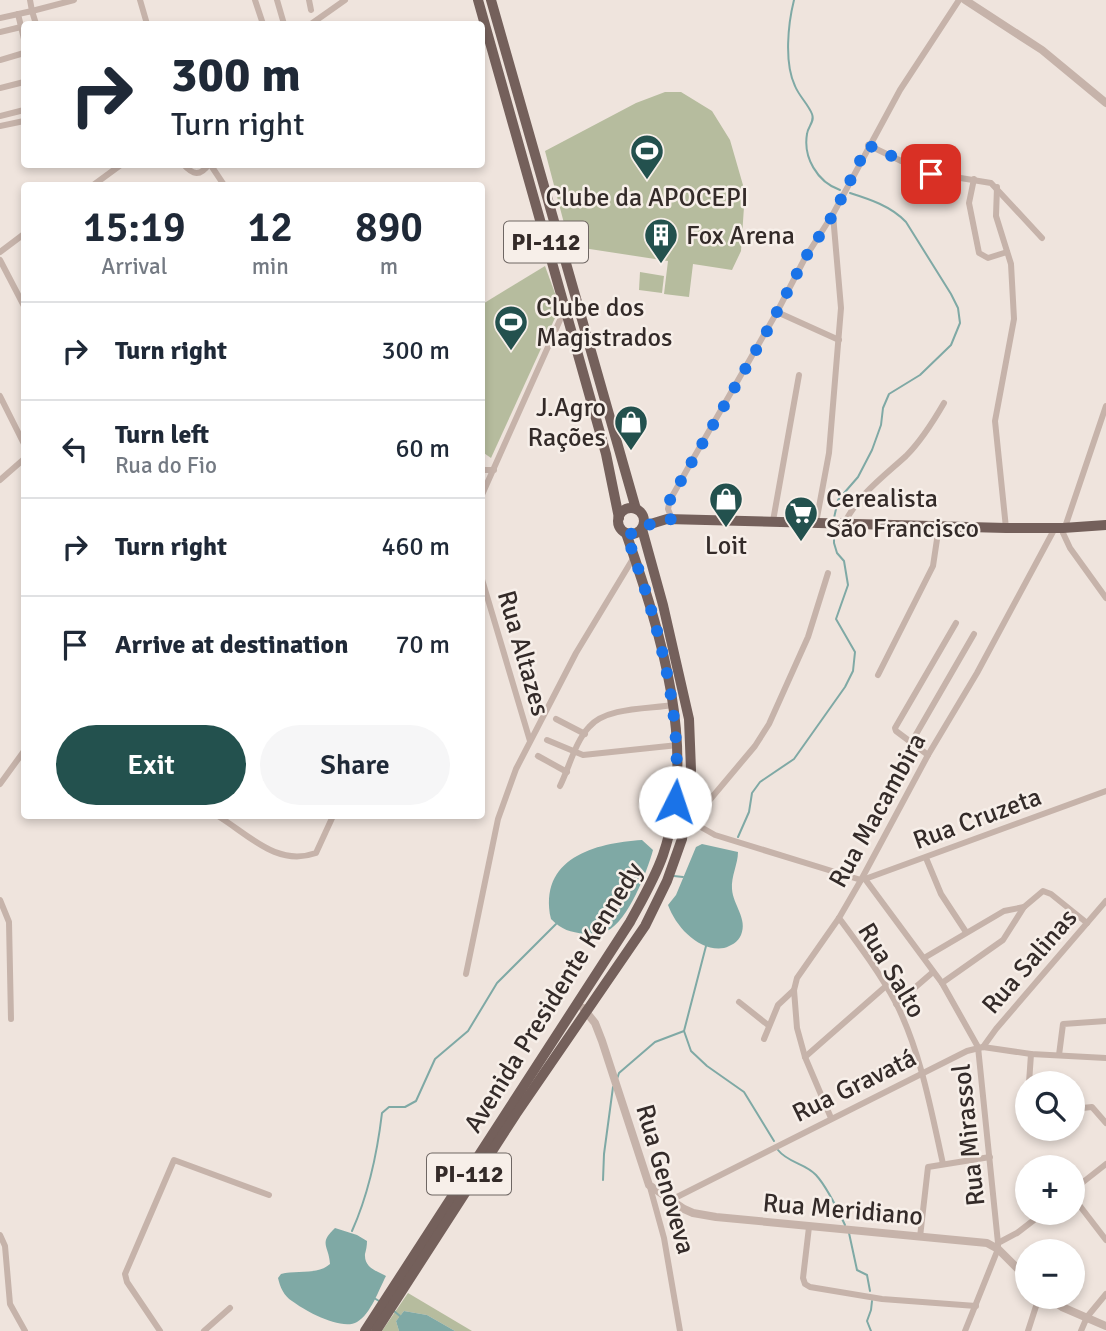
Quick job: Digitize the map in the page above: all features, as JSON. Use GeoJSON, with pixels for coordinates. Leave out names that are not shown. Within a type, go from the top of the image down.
{"type":"FeatureCollection","features":[{"type":"Feature","properties":{"kind":"main road","name":"Avenida Presidente Kennedy"},"geometry":{"type":"LineString","coordinates":[[478,0],[484,21]]}},
{"type":"Feature","properties":{"kind":"main road","name":"Avenida Presidente Kennedy"},"geometry":{"type":"LineString","coordinates":[[376,1331],[516,1114],[645,926],[657,903],[690,812],[691,770],[687,705],[643,527],[644,518],[638,510],[587,343],[491,0]]}},
{"type":"Feature","properties":{"kind":"main road"},"geometry":{"type":"LineString","coordinates":[[482,15],[494,11]]}},
{"type":"Feature","properties":{"kind":"main road","name":"Avenida Presidente Kennedy"},"geometry":{"type":"LineString","coordinates":[[365,1331],[631,922],[656,873],[673,817],[677,786],[678,745],[673,705],[661,650],[634,556],[626,533],[620,527],[613,484],[485,26]]}},
{"type":"Feature","properties":{"kind":"main road"},"geometry":{"type":"LineString","coordinates":[[575,347],[587,343]]}},
{"type":"Feature","properties":{"kind":"main road"},"geometry":{"type":"LineString","coordinates":[[619,518],[626,509],[670,519],[1006,528],[1106,525]]}},
{"type":"Feature","properties":{"kind":"main road"},"geometry":{"type":"LineString","coordinates":[[626,533],[634,534],[643,527],[670,519]]}},
{"type":"Feature","properties":{"kind":"street"},"geometry":{"type":"LineString","coordinates":[[30,0],[35,21]]}},
{"type":"Feature","properties":{"kind":"street"},"geometry":{"type":"LineString","coordinates":[[0,18],[74,0]]}},
{"type":"Feature","properties":{"kind":"street"},"geometry":{"type":"LineString","coordinates":[[140,0],[146,21]]}},
{"type":"Feature","properties":{"kind":"street"},"geometry":{"type":"LineString","coordinates":[[255,0],[262,21]]}},
{"type":"Feature","properties":{"kind":"street"},"geometry":{"type":"LineString","coordinates":[[277,0],[283,21]]}},
{"type":"Feature","properties":{"kind":"street"},"geometry":{"type":"LineString","coordinates":[[309,0],[312,10]]}},
{"type":"Feature","properties":{"kind":"street"},"geometry":{"type":"LineString","coordinates":[[315,21],[345,0]]}},
{"type":"Feature","properties":{"kind":"street"},"geometry":{"type":"LineString","coordinates":[[670,519],[670,500],[805,258],[833,215],[868,145],[906,80],[959,0]]}},
{"type":"Feature","properties":{"kind":"street"},"geometry":{"type":"LineString","coordinates":[[965,0],[1049,55],[1106,103]]}},
{"type":"Feature","properties":{"kind":"street"},"geometry":{"type":"LineString","coordinates":[[0,32],[21,27],[18,14]]}},
{"type":"Feature","properties":{"kind":"street"},"geometry":{"type":"LineString","coordinates":[[0,60],[21,54]]}},
{"type":"Feature","properties":{"kind":"street"},"geometry":{"type":"LineString","coordinates":[[0,88],[21,83]]}},
{"type":"Feature","properties":{"kind":"street"},"geometry":{"type":"LineString","coordinates":[[0,116],[21,111]]}},
{"type":"Feature","properties":{"kind":"street"},"geometry":{"type":"LineString","coordinates":[[0,126],[21,122]]}},
{"type":"Feature","properties":{"kind":"street"},"geometry":{"type":"LineString","coordinates":[[868,145],[924,172],[991,183],[1042,238]]}},
{"type":"Feature","properties":{"kind":"street"},"geometry":{"type":"LineString","coordinates":[[97,182],[113,168]]}},
{"type":"Feature","properties":{"kind":"street"},"geometry":{"type":"LineString","coordinates":[[186,168],[196,174],[202,173],[206,168]]}},
{"type":"Feature","properties":{"kind":"street"},"geometry":{"type":"LineString","coordinates":[[974,179],[970,203],[979,253],[988,258],[1007,252]]}},
{"type":"Feature","properties":{"kind":"street"},"geometry":{"type":"LineString","coordinates":[[997,187],[996,216],[1011,264],[1014,318],[1003,371],[995,432],[1002,473],[1006,528]]}},
{"type":"Feature","properties":{"kind":"street"},"geometry":{"type":"LineString","coordinates":[[816,523],[829,453],[839,340],[841,302],[833,215]]}},
{"type":"Feature","properties":{"kind":"street"},"geometry":{"type":"LineString","coordinates":[[0,252],[21,236]]}},
{"type":"Feature","properties":{"kind":"street"},"geometry":{"type":"LineString","coordinates":[[0,260],[21,300]]}},
{"type":"Feature","properties":{"kind":"street"},"geometry":{"type":"LineString","coordinates":[[485,489],[565,309]]}},
{"type":"Feature","properties":{"kind":"street"},"geometry":{"type":"LineString","coordinates":[[777,312],[839,340]]}},
{"type":"Feature","properties":{"kind":"street"},"geometry":{"type":"LineString","coordinates":[[773,521],[799,375]]}},
{"type":"Feature","properties":{"kind":"street"},"geometry":{"type":"LineString","coordinates":[[1,401],[21,438]]}},
{"type":"Feature","properties":{"kind":"street"},"geometry":{"type":"LineString","coordinates":[[844,524],[859,500],[907,455],[930,427],[944,403]]}},
{"type":"Feature","properties":{"kind":"street","name":"Rua Macambira"},"geometry":{"type":"LineString","coordinates":[[764,1039],[778,1005],[794,990],[802,969],[863,880],[928,755],[1059,528],[1106,405]]}},
{"type":"Feature","properties":{"kind":"street"},"geometry":{"type":"LineString","coordinates":[[0,480],[21,462]]}},
{"type":"Feature","properties":{"kind":"street"},"geometry":{"type":"LineString","coordinates":[[485,470],[494,470]]}},
{"type":"Feature","properties":{"kind":"street"},"geometry":{"type":"LineString","coordinates":[[878,675],[933,566],[939,526]]}},
{"type":"Feature","properties":{"kind":"street"},"geometry":{"type":"LineString","coordinates":[[1059,528],[1106,598]]}},
{"type":"Feature","properties":{"kind":"street"},"geometry":{"type":"LineString","coordinates":[[466,974],[498,819],[516,769],[576,653],[634,556]]}},
{"type":"Feature","properties":{"kind":"street"},"geometry":{"type":"LineString","coordinates":[[828,573],[808,637],[769,724],[755,746],[708,802],[690,812],[699,826],[715,835],[863,880]]}},
{"type":"Feature","properties":{"kind":"street","name":"Rua Altazes"},"geometry":{"type":"LineString","coordinates":[[485,589],[530,741]]}},
{"type":"Feature","properties":{"kind":"street"},"geometry":{"type":"LineString","coordinates":[[928,755],[896,731],[896,726],[956,623]]}},
{"type":"Feature","properties":{"kind":"street"},"geometry":{"type":"LineString","coordinates":[[911,743],[974,634]]}},
{"type":"Feature","properties":{"kind":"street"},"geometry":{"type":"LineString","coordinates":[[560,786],[585,733],[593,723],[620,711],[673,705]]}},
{"type":"Feature","properties":{"kind":"street"},"geometry":{"type":"LineString","coordinates":[[556,719],[585,733]]}},
{"type":"Feature","properties":{"kind":"street"},"geometry":{"type":"LineString","coordinates":[[547,740],[575,753],[588,755],[678,745]]}},
{"type":"Feature","properties":{"kind":"street"},"geometry":{"type":"LineString","coordinates":[[0,783],[21,755]]}},
{"type":"Feature","properties":{"kind":"street"},"geometry":{"type":"LineString","coordinates":[[538,756],[567,772]]}},
{"type":"Feature","properties":{"kind":"street","name":"Rua Cruzeta"},"geometry":{"type":"LineString","coordinates":[[863,880],[1106,791]]}},
{"type":"Feature","properties":{"kind":"street"},"geometry":{"type":"LineString","coordinates":[[225,819],[271,851],[293,858],[316,853],[333,819]]}},
{"type":"Feature","properties":{"kind":"street"},"geometry":{"type":"LineString","coordinates":[[926,858],[944,899],[966,932]]}},
{"type":"Feature","properties":{"kind":"street","name":"Rua Mirassol"},"geometry":{"type":"LineString","coordinates":[[863,880],[942,983],[981,1047],[998,1246],[965,1331]]}},
{"type":"Feature","properties":{"kind":"street"},"geometry":{"type":"LineString","coordinates":[[942,983],[1003,940],[1024,906],[1040,892],[1047,891],[1087,923]]}},
{"type":"Feature","properties":{"kind":"street"},"geometry":{"type":"LineString","coordinates":[[0,900],[9,922],[11,1018]]}},
{"type":"Feature","properties":{"kind":"street","name":"Rua Salinas"},"geometry":{"type":"LineString","coordinates":[[981,1047],[1106,901]]}},
{"type":"Feature","properties":{"kind":"street"},"geometry":{"type":"LineString","coordinates":[[924,958],[1004,911],[1024,906]]}},
{"type":"Feature","properties":{"kind":"street","name":"Rua Salto"},"geometry":{"type":"LineString","coordinates":[[839,918],[896,1004],[921,1074],[943,1164]]}},
{"type":"Feature","properties":{"kind":"street"},"geometry":{"type":"LineString","coordinates":[[896,1004],[933,972]]}},
{"type":"Feature","properties":{"kind":"street"},"geometry":{"type":"LineString","coordinates":[[805,1057],[886,986]]}},
{"type":"Feature","properties":{"kind":"street"},"geometry":{"type":"LineString","coordinates":[[794,990],[796,1018],[805,1057],[831,1118]]}},
{"type":"Feature","properties":{"kind":"street","name":"Rua Genoveva"},"geometry":{"type":"LineString","coordinates":[[577,1002],[587,1011],[603,1041],[649,1185],[664,1238],[680,1331]]}},
{"type":"Feature","properties":{"kind":"street"},"geometry":{"type":"LineString","coordinates":[[738,1002],[768,1025]]}},
{"type":"Feature","properties":{"kind":"street"},"geometry":{"type":"LineString","coordinates":[[1059,1055],[1063,1024],[1106,1021]]}},
{"type":"Feature","properties":{"kind":"street"},"geometry":{"type":"LineString","coordinates":[[981,1047],[1031,1054],[1106,1058]]}},
{"type":"Feature","properties":{"kind":"street","name":"Rua Gravatá"},"geometry":{"type":"LineString","coordinates":[[671,1199],[959,1054],[981,1047]]}},
{"type":"Feature","properties":{"kind":"street"},"geometry":{"type":"LineString","coordinates":[[1030,1071],[1031,1054]]}},
{"type":"Feature","properties":{"kind":"street"},"geometry":{"type":"LineString","coordinates":[[1085,1108],[1092,1107],[1106,1123]]}},
{"type":"Feature","properties":{"kind":"street"},"geometry":{"type":"LineString","coordinates":[[920,1237],[926,1171],[930,1166],[990,1157]]}},
{"type":"Feature","properties":{"kind":"street"},"geometry":{"type":"LineString","coordinates":[[160,1331],[125,1275],[174,1160],[269,1195]]}},
{"type":"Feature","properties":{"kind":"street"},"geometry":{"type":"LineString","coordinates":[[1085,1181],[1106,1164]]}},
{"type":"Feature","properties":{"kind":"street","name":"Rua Meridiano"},"geometry":{"type":"LineString","coordinates":[[649,1185],[693,1213],[809,1227],[981,1242],[998,1246]]}},
{"type":"Feature","properties":{"kind":"street"},"geometry":{"type":"LineString","coordinates":[[1085,1213],[1106,1240]]}},
{"type":"Feature","properties":{"kind":"street"},"geometry":{"type":"LineString","coordinates":[[1015,1265],[998,1246],[1027,1225]]}},
{"type":"Feature","properties":{"kind":"street"},"geometry":{"type":"LineString","coordinates":[[809,1227],[803,1278],[805,1284],[810,1287],[883,1298],[976,1306]]}},
{"type":"Feature","properties":{"kind":"street"},"geometry":{"type":"LineString","coordinates":[[0,1235],[5,1246],[10,1304],[25,1331]]}},
{"type":"Feature","properties":{"kind":"street"},"geometry":{"type":"LineString","coordinates":[[1080,1331],[1087,1317],[1106,1294]]}},
{"type":"Feature","properties":{"kind":"street"},"geometry":{"type":"LineString","coordinates":[[0,1303],[10,1304]]}},
{"type":"Feature","properties":{"kind":"street"},"geometry":{"type":"LineString","coordinates":[[204,1331],[230,1308]]}},
{"type":"Feature","properties":{"kind":"street"},"geometry":{"type":"LineString","coordinates":[[1028,1331],[1035,1309]]}},
{"type":"Feature","properties":{"kind":"street"},"geometry":{"type":"LineString","coordinates":[[1067,1309],[1106,1326]]}},
{"type":"Feature","properties":{"kind":"green space","name":"Clube da APOCEPI"},"geometry":{"type":"Polygon","coordinates":[[[665,92],[681,92],[712,111],[730,140],[745,192],[741,251],[732,270],[693,264],[689,297],[664,294],[668,261],[570,246],[545,151],[636,103],[665,92]]]}},
{"type":"Feature","properties":{"kind":"green space","name":"Clube dos Magistrados"},"geometry":{"type":"Polygon","coordinates":[[[545,266],[560,307],[491,458],[485,454],[485,303],[545,266]]]}},
{"type":"Feature","properties":{"kind":"green space"},"geometry":{"type":"Polygon","coordinates":[[[640,272],[664,276],[662,293],[639,290],[640,272]]]}},
{"type":"Feature","properties":{"kind":"green space"},"geometry":{"type":"Polygon","coordinates":[[[408,1293],[472,1331],[455,1331],[427,1315],[404,1311],[396,1321],[399,1331],[382,1331],[408,1293]]]}},
{"type":"Feature","properties":{"kind":"water"},"geometry":{"type":"Polygon","coordinates":[[[642,840],[653,850],[636,895],[615,926],[602,933],[588,934],[566,930],[551,919],[549,898],[553,881],[562,868],[589,850],[642,840]]]}},
{"type":"Feature","properties":{"kind":"water"},"geometry":{"type":"Polygon","coordinates":[[[702,844],[738,852],[732,889],[743,929],[736,942],[724,948],[697,942],[677,922],[668,905],[676,895],[696,847],[702,844]]]}},
{"type":"Feature","properties":{"kind":"water"},"geometry":{"type":"Polygon","coordinates":[[[335,1228],[367,1241],[367,1263],[386,1276],[366,1313],[357,1322],[350,1324],[324,1319],[298,1305],[285,1294],[278,1278],[281,1274],[313,1271],[330,1264],[326,1241],[335,1228]]]}},
{"type":"Feature","properties":{"kind":"water"},"geometry":{"type":"Polygon","coordinates":[[[404,1311],[427,1315],[455,1331],[399,1331],[396,1321],[404,1311]]]}},
{"type":"Feature","properties":{"kind":"waterway"},"geometry":{"type":"LineString","coordinates":[[794,0],[788,55],[795,86],[813,117],[807,134],[807,151],[818,175],[840,190]]}},
{"type":"Feature","properties":{"kind":"waterway"},"geometry":{"type":"LineString","coordinates":[[834,518],[838,500],[858,477],[872,450],[889,394],[920,375],[951,345],[960,323],[958,308],[951,294],[906,222],[887,207],[850,193]]}},
{"type":"Feature","properties":{"kind":"waterway"},"geometry":{"type":"LineString","coordinates":[[738,837],[749,812],[752,793],[760,782],[794,759],[845,687],[853,671],[855,652],[836,619],[848,585],[844,561],[837,553],[834,543],[834,529]]}},
{"type":"Feature","properties":{"kind":"waterway"},"geometry":{"type":"LineString","coordinates":[[674,876],[683,877]]}},
{"type":"Feature","properties":{"kind":"waterway"},"geometry":{"type":"LineString","coordinates":[[352,1231],[372,1174],[382,1113],[389,1107],[405,1107],[416,1101],[435,1059],[468,1031],[497,983],[556,924]]}},
{"type":"Feature","properties":{"kind":"waterway"},"geometry":{"type":"LineString","coordinates":[[706,946],[684,1031],[691,1051],[744,1092],[774,1141]]}},
{"type":"Feature","properties":{"kind":"waterway"},"geometry":{"type":"LineString","coordinates":[[617,1079],[619,1073],[655,1042],[684,1031]]}},
{"type":"Feature","properties":{"kind":"waterway"},"geometry":{"type":"LineString","coordinates":[[603,1180],[613,1087]]}},
{"type":"Feature","properties":{"kind":"waterway"},"geometry":{"type":"LineString","coordinates":[[778,1150],[816,1175],[845,1225]]}},
{"type":"Feature","properties":{"kind":"waterway"},"geometry":{"type":"LineString","coordinates":[[849,1233],[857,1270],[867,1275],[870,1291]]}},
{"type":"Feature","properties":{"kind":"waterway"},"geometry":{"type":"LineString","coordinates":[[374,1298],[379,1301]]}},
{"type":"Feature","properties":{"kind":"waterway"},"geometry":{"type":"LineString","coordinates":[[871,1331],[867,1321],[872,1301]]}},
{"type":"Feature","properties":{"kind":"waterway"},"geometry":{"type":"LineString","coordinates":[[394,1311],[400,1316]]}},
{"type":"Feature","properties":{"kind":"place","name":"Clube da APOCEPI"},"geometry":{"type":"Point","coordinates":[647,181]}},
{"type":"Feature","properties":{"kind":"place","name":"Fox Arena"},"geometry":{"type":"Point","coordinates":[661,265]}},
{"type":"Feature","properties":{"kind":"place","name":"Clube dos Magistrados"},"geometry":{"type":"Point","coordinates":[511,352]}},
{"type":"Feature","properties":{"kind":"place","name":"J.Agro Rações"},"geometry":{"type":"Point","coordinates":[631,452]}},
{"type":"Feature","properties":{"kind":"place","name":"Loit"},"geometry":{"type":"Point","coordinates":[726,529]}},
{"type":"Feature","properties":{"kind":"place","name":"Cerealista São Francisco"},"geometry":{"type":"Point","coordinates":[801,543]}},
{"type":"Feature","properties":{"kind":"route"},"geometry":{"type":"LineString","coordinates":[[675,802],[678,745],[670,687],[626,533],[634,534],[644,526],[672,519],[668,509],[670,500],[767,331],[805,258],[833,215],[868,145],[931,174]]}}]}
